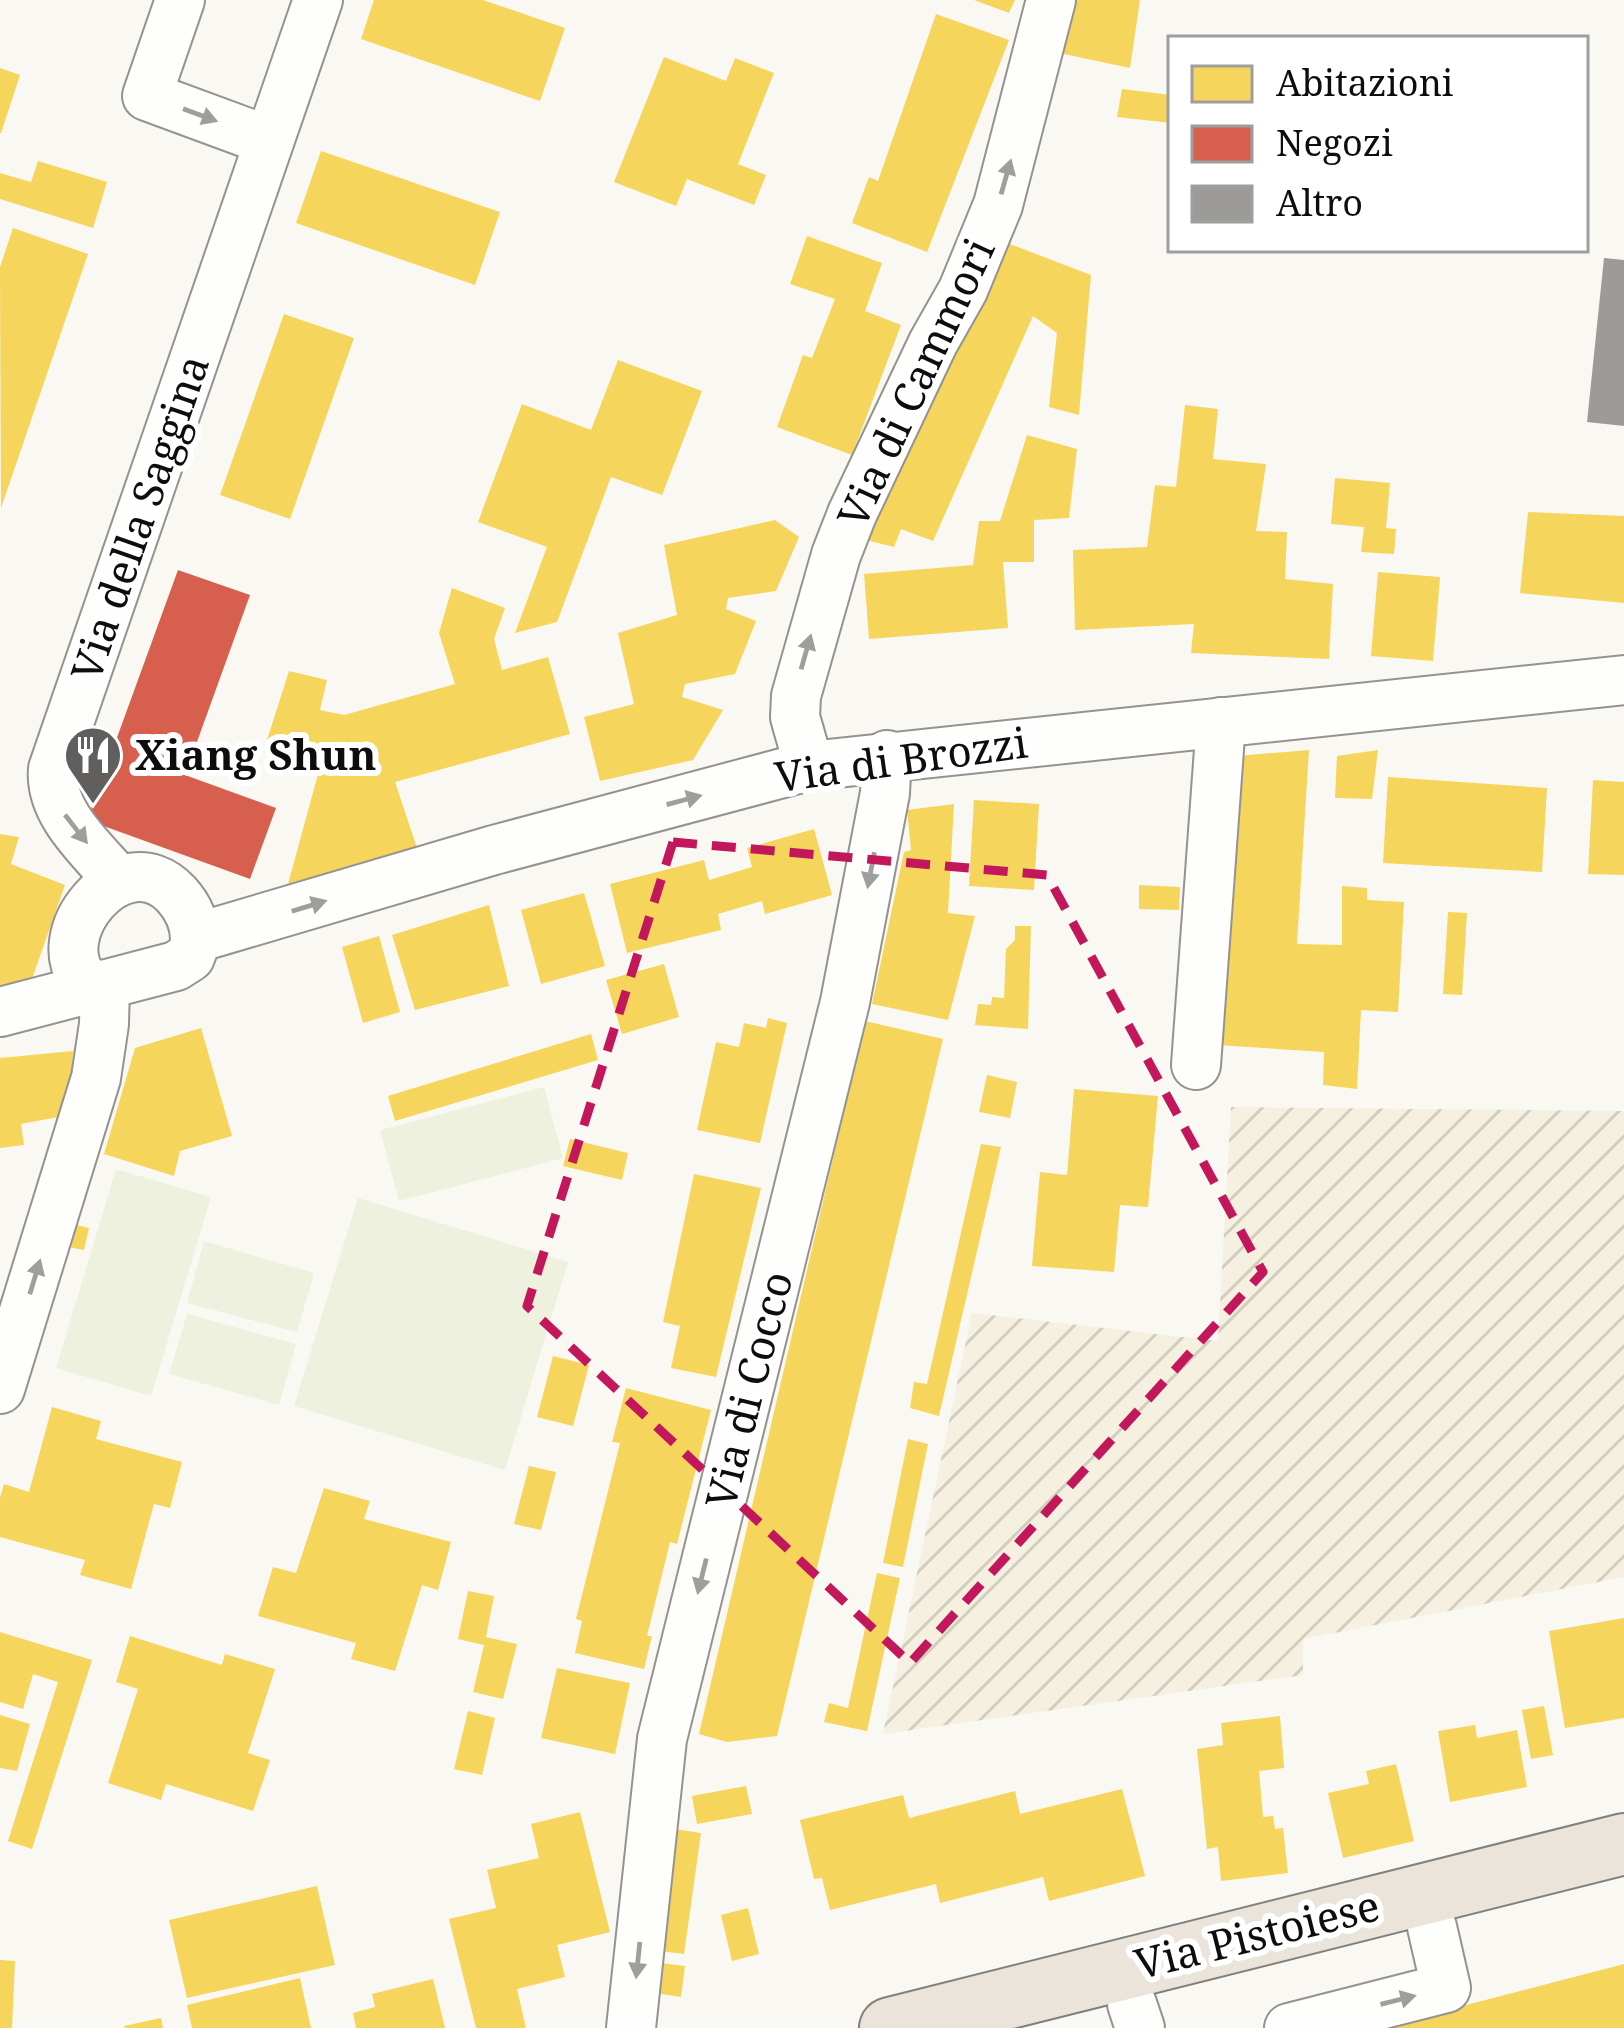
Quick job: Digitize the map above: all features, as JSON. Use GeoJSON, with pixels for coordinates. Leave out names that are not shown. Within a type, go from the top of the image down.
{"type":"FeatureCollection","features":[{"type":"Feature","properties":{"kind":"main road","name":"Via Pistoiese"},"geometry":{"type":"LineString","coordinates":[[890,2028],[1624,1844]]}},
{"type":"Feature","properties":{"kind":"main road","name":"Via Pistoiese"},"geometry":{"type":"LineString","coordinates":[[1037,2028],[1136,2016],[1432,1927],[1624,1885]]}},
{"type":"Feature","properties":{"kind":"street"},"geometry":{"type":"LineString","coordinates":[[180,0],[147,96],[269,141]]}},
{"type":"Feature","properties":{"kind":"street","name":"Via della Saggina"},"geometry":{"type":"LineString","coordinates":[[118,880],[60,807],[53,770],[318,0]]}},
{"type":"Feature","properties":{"kind":"street","name":"Via di Cammori"},"geometry":{"type":"LineString","coordinates":[[808,766],[796,696],[836,555],[982,246],[1021,128],[1052,0]]}},
{"type":"Feature","properties":{"kind":"street","name":"Via di Brozzi"},"geometry":{"type":"LineString","coordinates":[[0,1012],[183,962],[194,950],[196,938],[494,850],[808,766],[887,754],[1624,680]]}},
{"type":"Feature","properties":{"kind":"street"},"geometry":{"type":"LineString","coordinates":[[1196,1065],[1221,722]]}},
{"type":"Feature","properties":{"kind":"street","name":"Via di Cocco"},"geometry":{"type":"LineString","coordinates":[[631,2028],[662,1739],[845,1002],[881,813],[887,754]]}},
{"type":"Feature","properties":{"kind":"street"},"geometry":{"type":"LineString","coordinates":[[0,1389],[96,1078],[105,986],[82,980],[76,934],[93,901],[118,880],[142,876],[158,879],[185,905],[196,938]]}},
{"type":"Feature","properties":{"kind":"street","name":"Via Pistoiese"},"geometry":{"type":"LineString","coordinates":[[1289,2028],[1446,1988],[1432,1927]]}},
{"type":"Feature","properties":{"kind":"highlighted area"},"geometry":{"type":"Polygon","coordinates":[[[673,842],[1047,875],[1263,1272],[910,1663],[527,1306],[673,842]]]}},
{"type":"Feature","properties":{"kind":"shaded area"},"geometry":{"type":"Polygon","coordinates":[[[1231,1107],[1624,1111],[1624,1577],[1303,1639],[1303,1675],[883,1734],[972,1313],[1218,1341],[1231,1107]]]}},
{"type":"Feature","properties":{"kind":"green space"},"geometry":{"type":"Polygon","coordinates":[[[544,1087],[563,1158],[399,1201],[380,1130],[544,1087]]]}},
{"type":"Feature","properties":{"kind":"green space"},"geometry":{"type":"Polygon","coordinates":[[[116,1169],[211,1197],[151,1396],[56,1368],[116,1169]]]}},
{"type":"Feature","properties":{"kind":"green space"},"geometry":{"type":"Polygon","coordinates":[[[358,1198],[568,1262],[505,1470],[294,1406],[358,1198]]]}},
{"type":"Feature","properties":{"kind":"green space"},"geometry":{"type":"Polygon","coordinates":[[[204,1241],[314,1273],[297,1332],[187,1303],[204,1241]]]}},
{"type":"Feature","properties":{"kind":"green space"},"geometry":{"type":"Polygon","coordinates":[[[187,1314],[296,1344],[279,1405],[169,1374],[187,1314]]]}},
{"type":"Feature","properties":{"kind":"building: Abitazioni"},"geometry":{"type":"Polygon","coordinates":[[[374,0],[483,0],[565,28],[540,101],[361,39],[374,0]]]}},
{"type":"Feature","properties":{"kind":"building: Abitazioni"},"geometry":{"type":"Polygon","coordinates":[[[974,0],[1015,0],[1009,13],[974,0]]]}},
{"type":"Feature","properties":{"kind":"building: Abitazioni"},"geometry":{"type":"Polygon","coordinates":[[[1072,0],[1140,0],[1130,68],[1059,53],[1072,0]]]}},
{"type":"Feature","properties":{"kind":"building: Abitazioni"},"geometry":{"type":"Polygon","coordinates":[[[936,14],[1009,40],[927,252],[852,223],[869,177],[878,181],[936,14]]]}},
{"type":"Feature","properties":{"kind":"building: Abitazioni"},"geometry":{"type":"Polygon","coordinates":[[[664,57],[726,81],[735,58],[774,73],[738,164],[766,175],[754,205],[687,179],[676,206],[614,182],[664,57]]]}},
{"type":"Feature","properties":{"kind":"building: Abitazioni"},"geometry":{"type":"Polygon","coordinates":[[[0,68],[20,75],[1,133],[0,133],[0,68]]]}},
{"type":"Feature","properties":{"kind":"building: Abitazioni"},"geometry":{"type":"Polygon","coordinates":[[[1122,89],[1168,95],[1168,123],[1117,117],[1122,89]]]}},
{"type":"Feature","properties":{"kind":"building: Abitazioni"},"geometry":{"type":"Polygon","coordinates":[[[321,151],[500,212],[475,285],[296,223],[321,151]]]}},
{"type":"Feature","properties":{"kind":"building: Abitazioni"},"geometry":{"type":"Polygon","coordinates":[[[38,161],[107,182],[93,228],[0,199],[0,173],[31,182],[38,161]]]}},
{"type":"Feature","properties":{"kind":"building: Abitazioni"},"geometry":{"type":"Polygon","coordinates":[[[13,228],[88,254],[1,508],[0,267],[13,228]]]}},
{"type":"Feature","properties":{"kind":"building: Abitazioni"},"geometry":{"type":"Polygon","coordinates":[[[807,236],[882,263],[865,311],[901,325],[852,455],[777,427],[803,355],[812,358],[835,299],[790,284],[807,236]]]}},
{"type":"Feature","properties":{"kind":"building: Abitazioni"},"geometry":{"type":"Polygon","coordinates":[[[1002,241],[1091,275],[1079,415],[1049,407],[1057,333],[1033,316],[933,541],[901,529],[894,547],[862,539],[1002,241]]]}},
{"type":"Feature","properties":{"kind":"building: Abitazioni"},"geometry":{"type":"Polygon","coordinates":[[[284,314],[354,338],[290,519],[220,495],[284,314]]]}},
{"type":"Feature","properties":{"kind":"building: Abitazioni"},"geometry":{"type":"Polygon","coordinates":[[[618,360],[702,391],[662,495],[611,477],[557,622],[515,633],[547,547],[478,522],[522,404],[591,430],[618,360]]]}},
{"type":"Feature","properties":{"kind":"building: Abitazioni"},"geometry":{"type":"Polygon","coordinates":[[[1185,405],[1218,409],[1213,459],[1266,464],[1256,531],[1287,532],[1285,579],[1333,584],[1329,659],[1191,653],[1194,624],[1075,630],[1073,550],[1147,547],[1155,485],[1176,487],[1185,405]]]}},
{"type":"Feature","properties":{"kind":"building: Abitazioni"},"geometry":{"type":"Polygon","coordinates":[[[1027,435],[1077,449],[1069,518],[1034,520],[1034,562],[1003,562],[1008,628],[869,639],[864,574],[973,565],[979,521],[1000,521],[1027,435]]]}},
{"type":"Feature","properties":{"kind":"building: Abitazioni"},"geometry":{"type":"Polygon","coordinates":[[[1335,478],[1390,483],[1386,528],[1396,529],[1394,554],[1361,552],[1364,527],[1331,524],[1335,478]]]}},
{"type":"Feature","properties":{"kind":"building: Abitazioni"},"geometry":{"type":"Polygon","coordinates":[[[1528,512],[1624,516],[1624,603],[1520,593],[1528,512]]]}},
{"type":"Feature","properties":{"kind":"building: Abitazioni"},"geometry":{"type":"Polygon","coordinates":[[[775,520],[799,537],[776,591],[728,598],[726,609],[756,621],[735,674],[685,684],[682,697],[723,710],[693,760],[600,781],[584,717],[634,704],[618,633],[677,615],[664,545],[775,520]]]}},
{"type":"Feature","properties":{"kind":"building: Abitazioni"},"geometry":{"type":"Polygon","coordinates":[[[1378,572],[1440,577],[1433,661],[1371,656],[1378,572]]]}},
{"type":"Feature","properties":{"kind":"building: Abitazioni"},"geometry":{"type":"Polygon","coordinates":[[[452,588],[505,608],[494,639],[502,670],[548,657],[570,734],[395,782],[417,848],[288,884],[323,756],[267,740],[289,671],[327,680],[320,710],[344,715],[455,684],[439,633],[452,588]]]}},
{"type":"Feature","properties":{"kind":"building: Abitazioni"},"geometry":{"type":"Polygon","coordinates":[[[1309,750],[1297,944],[1342,945],[1342,886],[1367,888],[1367,900],[1404,902],[1398,1012],[1361,1010],[1357,1089],[1323,1085],[1324,1052],[1217,1045],[1237,756],[1309,750]]]}},
{"type":"Feature","properties":{"kind":"building: Abitazioni"},"geometry":{"type":"Polygon","coordinates":[[[1378,750],[1372,799],[1335,798],[1337,756],[1378,750]]]}},
{"type":"Feature","properties":{"kind":"building: Abitazioni"},"geometry":{"type":"Polygon","coordinates":[[[1388,777],[1547,788],[1542,872],[1383,863],[1388,777]]]}},
{"type":"Feature","properties":{"kind":"building: Abitazioni"},"geometry":{"type":"Polygon","coordinates":[[[1593,780],[1624,782],[1624,875],[1588,874],[1593,780]]]}},
{"type":"Feature","properties":{"kind":"building: Abitazioni"},"geometry":{"type":"Polygon","coordinates":[[[974,800],[1039,804],[1034,890],[969,886],[974,800]]]}},
{"type":"Feature","properties":{"kind":"building: Abitazioni"},"geometry":{"type":"Polygon","coordinates":[[[954,804],[948,913],[975,916],[948,1020],[872,1004],[904,852],[911,850],[907,810],[954,804]]]}},
{"type":"Feature","properties":{"kind":"building: Abitazioni"},"geometry":{"type":"Polygon","coordinates":[[[814,829],[832,895],[765,914],[762,901],[718,914],[721,930],[627,953],[610,884],[704,860],[709,880],[752,867],[747,848],[814,829]]]}},
{"type":"Feature","properties":{"kind":"building: Abitazioni"},"geometry":{"type":"Polygon","coordinates":[[[0,834],[19,837],[11,864],[65,885],[32,979],[0,990],[0,834]]]}},
{"type":"Feature","properties":{"kind":"building: Abitazioni"},"geometry":{"type":"Polygon","coordinates":[[[1139,885],[1180,887],[1179,910],[1139,909],[1139,885]]]}},
{"type":"Feature","properties":{"kind":"building: Abitazioni"},"geometry":{"type":"Polygon","coordinates":[[[584,893],[605,966],[541,984],[521,910],[584,893]]]}},
{"type":"Feature","properties":{"kind":"building: Abitazioni"},"geometry":{"type":"Polygon","coordinates":[[[489,905],[509,986],[415,1010],[392,935],[489,905]]]}},
{"type":"Feature","properties":{"kind":"building: Abitazioni"},"geometry":{"type":"Polygon","coordinates":[[[1448,912],[1467,913],[1462,995],[1443,994],[1448,912]]]}},
{"type":"Feature","properties":{"kind":"building: Abitazioni"},"geometry":{"type":"Polygon","coordinates":[[[1015,926],[1031,926],[1028,1029],[975,1025],[978,1004],[991,1005],[992,997],[1004,998],[1006,949],[1015,940],[1015,926]]]}},
{"type":"Feature","properties":{"kind":"building: Abitazioni"},"geometry":{"type":"Polygon","coordinates":[[[379,936],[400,1012],[363,1023],[342,947],[379,936]]]}},
{"type":"Feature","properties":{"kind":"building: Abitazioni"},"geometry":{"type":"Polygon","coordinates":[[[664,964],[679,1017],[622,1034],[606,980],[664,964]]]}},
{"type":"Feature","properties":{"kind":"building: Abitazioni"},"geometry":{"type":"Polygon","coordinates":[[[768,1018],[787,1023],[760,1143],[697,1130],[716,1042],[739,1047],[744,1023],[766,1028],[768,1018]]]}},
{"type":"Feature","properties":{"kind":"building: Abitazioni"},"geometry":{"type":"Polygon","coordinates":[[[865,1021],[943,1039],[777,1736],[727,1742],[699,1734],[865,1021]]]}},
{"type":"Feature","properties":{"kind":"building: Abitazioni"},"geometry":{"type":"Polygon","coordinates":[[[201,1028],[232,1136],[180,1151],[174,1176],[104,1154],[135,1048],[201,1028]]]}},
{"type":"Feature","properties":{"kind":"building: Abitazioni"},"geometry":{"type":"Polygon","coordinates":[[[591,1034],[598,1060],[395,1121],[388,1096],[591,1034]]]}},
{"type":"Feature","properties":{"kind":"building: Abitazioni"},"geometry":{"type":"Polygon","coordinates":[[[73,1051],[69,1115],[21,1124],[24,1145],[0,1148],[0,1058],[73,1051]]]}},
{"type":"Feature","properties":{"kind":"building: Abitazioni"},"geometry":{"type":"Polygon","coordinates":[[[987,1075],[1017,1082],[1010,1118],[979,1112],[987,1075]]]}},
{"type":"Feature","properties":{"kind":"building: Abitazioni"},"geometry":{"type":"Polygon","coordinates":[[[1074,1089],[1158,1096],[1148,1207],[1120,1205],[1114,1272],[1032,1266],[1040,1172],[1067,1175],[1074,1089]]]}},
{"type":"Feature","properties":{"kind":"building: Abitazioni"},"geometry":{"type":"Polygon","coordinates":[[[570,1139],[628,1153],[622,1180],[563,1166],[570,1139]]]}},
{"type":"Feature","properties":{"kind":"building: Abitazioni"},"geometry":{"type":"Polygon","coordinates":[[[981,1144],[1001,1147],[939,1416],[910,1408],[914,1382],[927,1384],[981,1144]]]}},
{"type":"Feature","properties":{"kind":"building: Abitazioni"},"geometry":{"type":"Polygon","coordinates":[[[694,1174],[761,1188],[716,1377],[671,1368],[680,1326],[663,1322],[694,1174]]]}},
{"type":"Feature","properties":{"kind":"building: Abitazioni"},"geometry":{"type":"Polygon","coordinates":[[[68,1223],[89,1228],[84,1250],[63,1246],[68,1223]]]}},
{"type":"Feature","properties":{"kind":"building: Abitazioni"},"geometry":{"type":"Polygon","coordinates":[[[553,1356],[589,1365],[573,1426],[537,1417],[553,1356]]]}},
{"type":"Feature","properties":{"kind":"building: Abitazioni"},"geometry":{"type":"Polygon","coordinates":[[[626,1388],[711,1410],[677,1544],[670,1542],[647,1636],[652,1636],[644,1669],[575,1653],[582,1621],[576,1619],[620,1443],[612,1442],[626,1388]]]}},
{"type":"Feature","properties":{"kind":"building: Abitazioni"},"geometry":{"type":"Polygon","coordinates":[[[52,1407],[101,1421],[96,1439],[182,1462],[170,1508],[154,1504],[131,1589],[80,1575],[85,1560],[0,1537],[4,1484],[29,1492],[52,1407]]]}},
{"type":"Feature","properties":{"kind":"building: Abitazioni"},"geometry":{"type":"Polygon","coordinates":[[[908,1439],[928,1444],[903,1567],[883,1563],[908,1439]]]}},
{"type":"Feature","properties":{"kind":"building: Abitazioni"},"geometry":{"type":"Polygon","coordinates":[[[529,1466],[556,1472],[541,1530],[514,1524],[529,1466]]]}},
{"type":"Feature","properties":{"kind":"building: Abitazioni"},"geometry":{"type":"Polygon","coordinates":[[[324,1488],[370,1501],[364,1519],[451,1542],[438,1590],[422,1585],[395,1671],[351,1659],[356,1643],[258,1616],[273,1567],[296,1573],[324,1488]]]}},
{"type":"Feature","properties":{"kind":"building: Abitazioni"},"geometry":{"type":"Polygon","coordinates":[[[877,1573],[900,1578],[867,1731],[824,1722],[829,1703],[848,1708],[877,1573]]]}},
{"type":"Feature","properties":{"kind":"building: Abitazioni"},"geometry":{"type":"Polygon","coordinates":[[[468,1591],[494,1596],[486,1637],[517,1644],[503,1699],[473,1692],[484,1645],[458,1639],[468,1591]]]}},
{"type":"Feature","properties":{"kind":"building: Abitazioni"},"geometry":{"type":"Polygon","coordinates":[[[1624,1618],[1624,1718],[1565,1728],[1549,1631],[1624,1618]]]}},
{"type":"Feature","properties":{"kind":"building: Abitazioni"},"geometry":{"type":"Polygon","coordinates":[[[0,1632],[92,1660],[32,1849],[8,1841],[58,1682],[33,1674],[23,1709],[0,1702],[0,1632]]]}},
{"type":"Feature","properties":{"kind":"building: Abitazioni"},"geometry":{"type":"Polygon","coordinates":[[[130,1636],[222,1665],[225,1654],[275,1669],[248,1753],[270,1760],[253,1811],[166,1784],[161,1800],[108,1783],[138,1689],[116,1682],[130,1636]]]}},
{"type":"Feature","properties":{"kind":"building: Abitazioni"},"geometry":{"type":"Polygon","coordinates":[[[557,1668],[630,1683],[615,1754],[541,1738],[557,1668]]]}},
{"type":"Feature","properties":{"kind":"building: Abitazioni"},"geometry":{"type":"Polygon","coordinates":[[[1544,1706],[1553,1755],[1531,1759],[1522,1710],[1544,1706]]]}},
{"type":"Feature","properties":{"kind":"building: Abitazioni"},"geometry":{"type":"Polygon","coordinates":[[[468,1711],[495,1718],[482,1775],[454,1769],[468,1711]]]}},
{"type":"Feature","properties":{"kind":"building: Abitazioni"},"geometry":{"type":"Polygon","coordinates":[[[0,1715],[30,1724],[17,1771],[0,1768],[0,1715]]]}},
{"type":"Feature","properties":{"kind":"building: Abitazioni"},"geometry":{"type":"Polygon","coordinates":[[[1280,1716],[1284,1768],[1259,1771],[1263,1817],[1273,1816],[1275,1829],[1283,1828],[1288,1873],[1221,1881],[1218,1847],[1207,1849],[1197,1749],[1223,1745],[1221,1723],[1280,1716]]]}},
{"type":"Feature","properties":{"kind":"building: Abitazioni"},"geometry":{"type":"Polygon","coordinates":[[[1475,1725],[1477,1738],[1517,1730],[1527,1787],[1450,1802],[1438,1731],[1475,1725]]]}},
{"type":"Feature","properties":{"kind":"building: Abitazioni"},"geometry":{"type":"Polygon","coordinates":[[[1396,1764],[1414,1841],[1343,1858],[1328,1793],[1369,1784],[1366,1771],[1396,1764]]]}},
{"type":"Feature","properties":{"kind":"building: Abitazioni"},"geometry":{"type":"Polygon","coordinates":[[[746,1786],[752,1814],[697,1824],[692,1796],[746,1786]]]}},
{"type":"Feature","properties":{"kind":"building: Abitazioni"},"geometry":{"type":"Polygon","coordinates":[[[1122,1789],[1145,1876],[1049,1901],[1043,1877],[940,1903],[936,1884],[830,1910],[822,1878],[814,1879],[800,1820],[903,1795],[909,1818],[1015,1791],[1020,1814],[1122,1789]]]}},
{"type":"Feature","properties":{"kind":"building: Abitazioni"},"geometry":{"type":"Polygon","coordinates":[[[580,1812],[610,1932],[557,1945],[565,1977],[517,1989],[526,2028],[476,2028],[449,1919],[496,1908],[487,1870],[539,1858],[531,1824],[580,1812]]]}},
{"type":"Feature","properties":{"kind":"building: Abitazioni"},"geometry":{"type":"Polygon","coordinates":[[[668,1828],[701,1833],[684,1954],[652,1950],[668,1828]]]}},
{"type":"Feature","properties":{"kind":"building: Abitazioni"},"geometry":{"type":"Polygon","coordinates":[[[317,1886],[335,1965],[187,1998],[169,1920],[317,1886]]]}},
{"type":"Feature","properties":{"kind":"building: Abitazioni"},"geometry":{"type":"Polygon","coordinates":[[[748,1908],[759,1954],[732,1961],[721,1915],[748,1908]]]}},
{"type":"Feature","properties":{"kind":"building: Abitazioni"},"geometry":{"type":"Polygon","coordinates":[[[0,1960],[15,1961],[12,2028],[0,2028],[0,1960]]]}},
{"type":"Feature","properties":{"kind":"building: Abitazioni"},"geometry":{"type":"Polygon","coordinates":[[[653,1962],[685,1966],[681,1997],[648,1992],[653,1962]]]}},
{"type":"Feature","properties":{"kind":"building: Abitazioni"},"geometry":{"type":"Polygon","coordinates":[[[1624,1964],[1624,2028],[1385,2028],[1385,2026],[1624,1964]]]}},
{"type":"Feature","properties":{"kind":"building: Abitazioni"},"geometry":{"type":"Polygon","coordinates":[[[300,1978],[311,2028],[192,2028],[187,2005],[300,1978]]]}},
{"type":"Feature","properties":{"kind":"building: Abitazioni"},"geometry":{"type":"Polygon","coordinates":[[[433,1979],[445,2028],[356,2028],[353,2013],[375,2007],[372,1994],[433,1979]]]}},
{"type":"Feature","properties":{"kind":"building: Abitazioni"},"geometry":{"type":"Polygon","coordinates":[[[161,2018],[163,2028],[124,2026],[161,2018]]]}},
{"type":"Feature","properties":{"kind":"building: Negozi"},"geometry":{"type":"Polygon","coordinates":[[[178,570],[250,595],[185,775],[276,808],[250,879],[87,820],[178,570]]]}},
{"type":"Feature","properties":{"kind":"building: Altro"},"geometry":{"type":"Polygon","coordinates":[[[1604,258],[1624,260],[1624,426],[1587,422],[1604,258]]]}},
{"type":"Feature","properties":{"kind":"place","name":"Xiang Shun"},"geometry":{"type":"Point","coordinates":[93,806]}}]}
